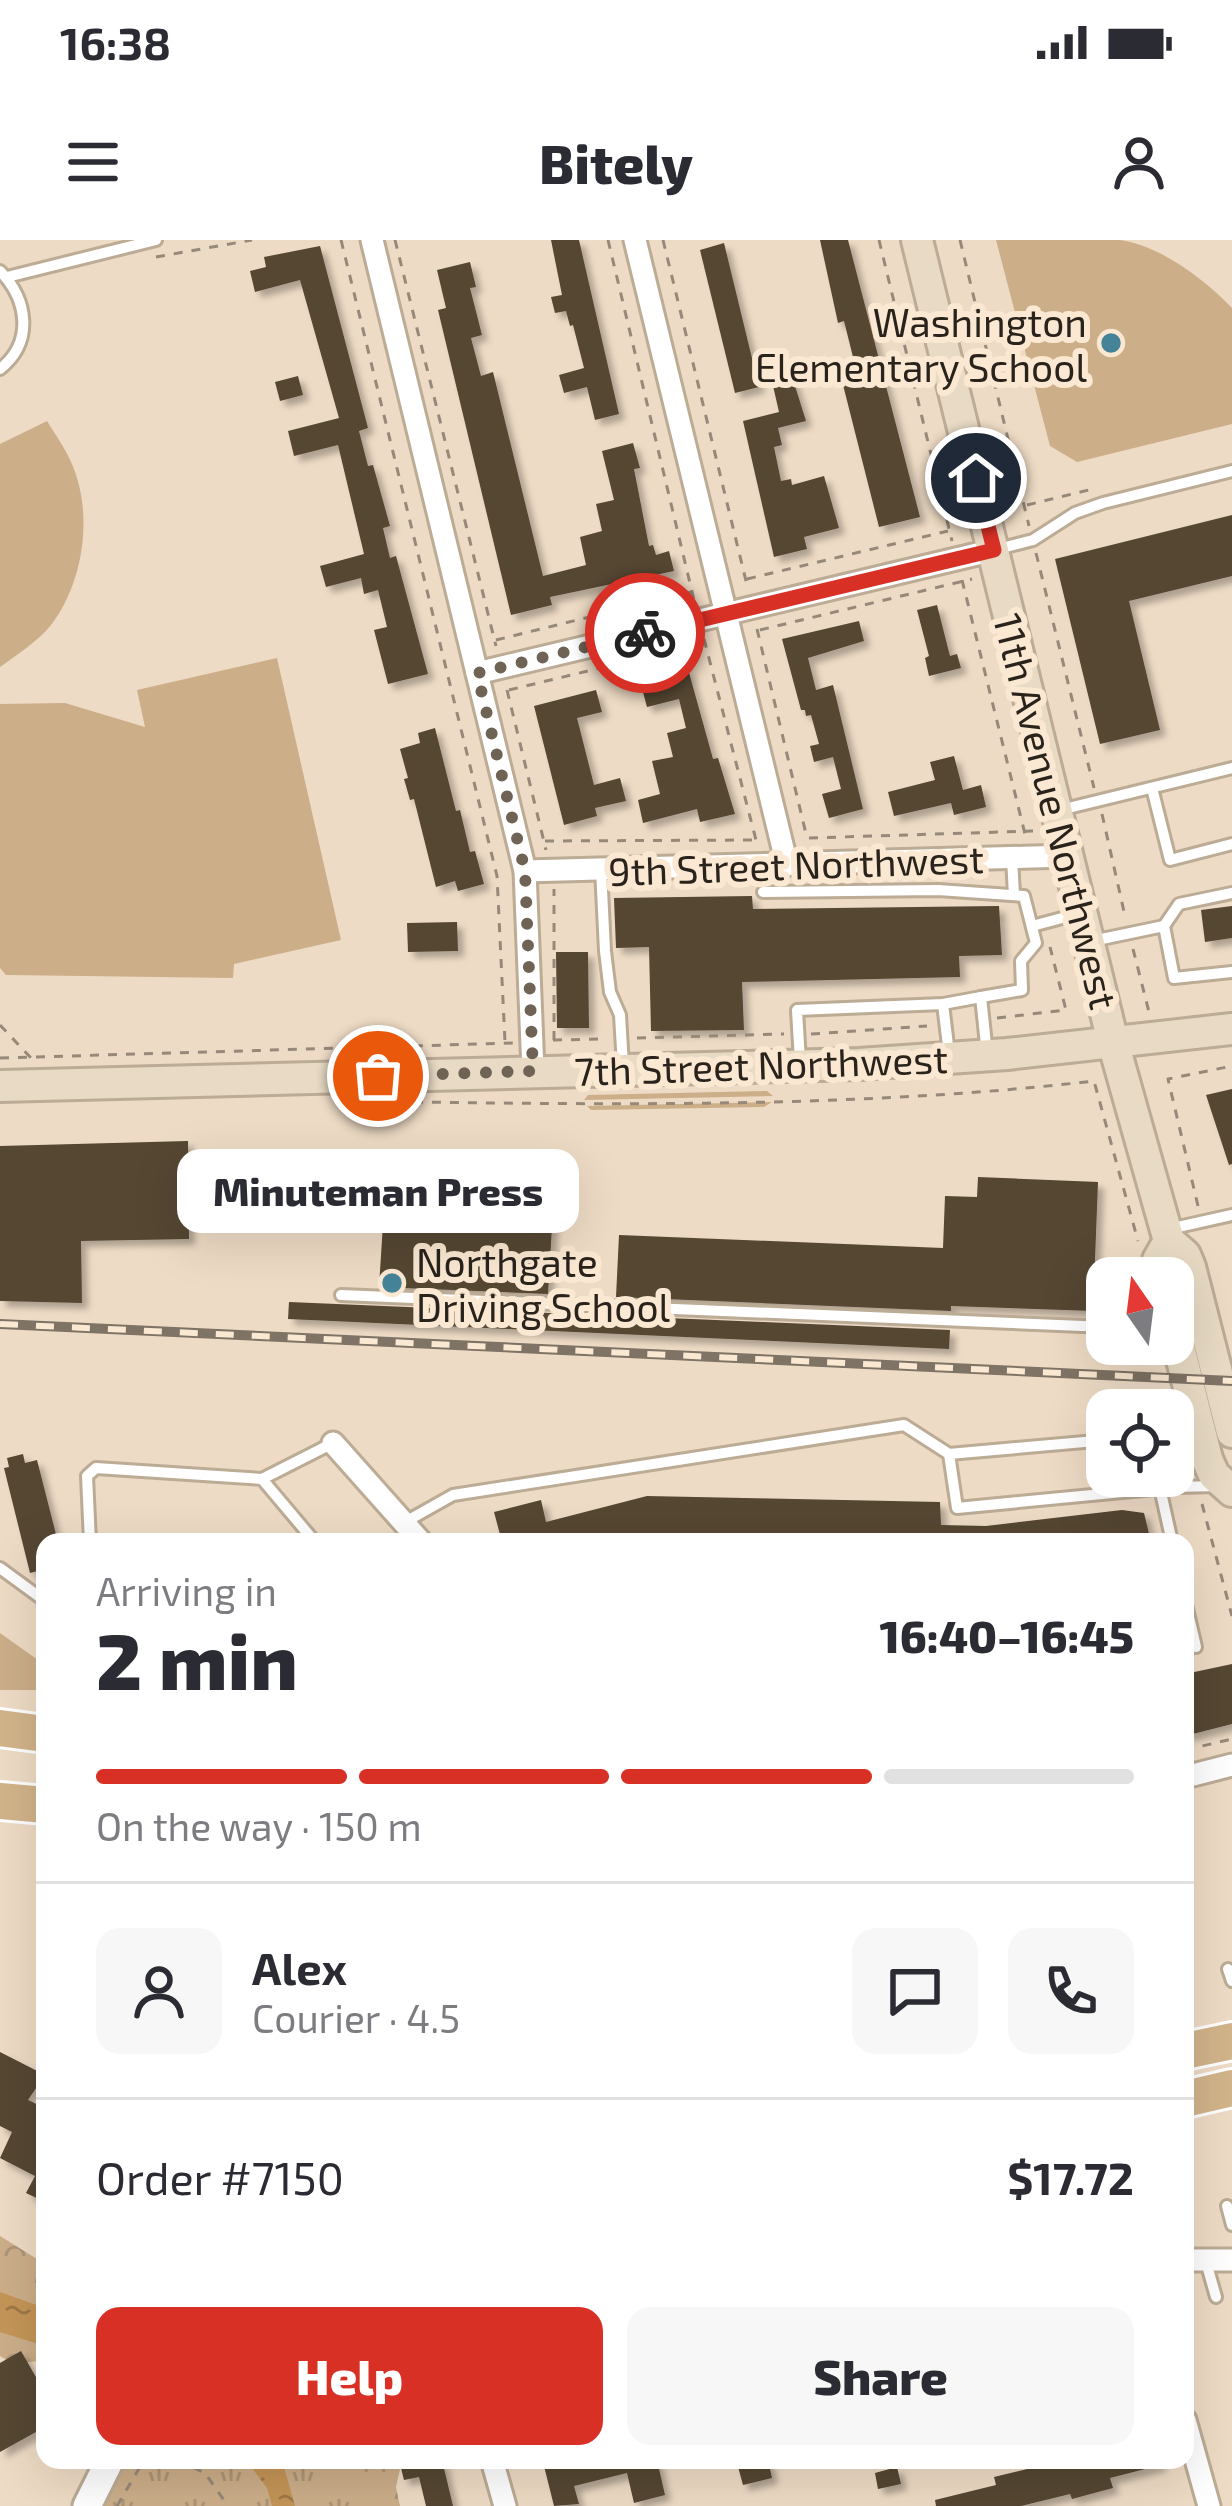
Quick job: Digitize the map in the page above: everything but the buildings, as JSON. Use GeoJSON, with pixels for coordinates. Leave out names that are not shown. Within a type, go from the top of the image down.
{"type":"FeatureCollection","features":[{"type":"Feature","properties":{"kind":"main road","name":"11th Avenue Northwest"},"geometry":{"type":"LineString","coordinates":[[917,240],[1113,1042],[1158,1257]]}},
{"type":"Feature","properties":{"kind":"main road","name":"7th Street Northwest"},"geometry":{"type":"LineString","coordinates":[[0,1086],[800,1066],[987,1055],[1232,1030]]}},
{"type":"Feature","properties":{"kind":"main road","name":"11th Avenue Northwest"},"geometry":{"type":"LineString","coordinates":[[1157,1237],[1186,1255],[1232,1432]]}},
{"type":"Feature","properties":{"kind":"main road"},"geometry":{"type":"LineString","coordinates":[[1183,1365],[1207,1459],[1214,1475],[1230,1488]]}},
{"type":"Feature","properties":{"kind":"main road"},"geometry":{"type":"LineString","coordinates":[[0,1728],[36,1733]]}},
{"type":"Feature","properties":{"kind":"main road"},"geometry":{"type":"LineString","coordinates":[[0,1801],[36,1804]]}},
{"type":"Feature","properties":{"kind":"main road"},"geometry":{"type":"LineString","coordinates":[[1194,2048],[1231,2041]]}},
{"type":"Feature","properties":{"kind":"main road"},"geometry":{"type":"LineString","coordinates":[[1194,2097],[1232,2088]]}},
{"type":"Feature","properties":{"kind":"street"},"geometry":{"type":"LineString","coordinates":[[372,240],[525,871],[533,1071]]}},
{"type":"Feature","properties":{"kind":"street"},"geometry":{"type":"LineString","coordinates":[[635,240],[794,865]]}},
{"type":"Feature","properties":{"kind":"street"},"geometry":{"type":"LineString","coordinates":[[477,673],[994,550]]}},
{"type":"Feature","properties":{"kind":"street","name":"9th Street Northwest"},"geometry":{"type":"LineString","coordinates":[[525,871],[1067,856]]}},
{"type":"Feature","properties":{"kind":"street"},"geometry":{"type":"LineString","coordinates":[[333,1443],[412,1533]]}},
{"type":"Feature","properties":{"kind":"street"},"geometry":{"type":"LineString","coordinates":[[1194,1775],[1232,1765]]}},
{"type":"Feature","properties":{"kind":"street"},"geometry":{"type":"LineString","coordinates":[[1195,2259],[1232,2260]]}},
{"type":"Feature","properties":{"kind":"street"},"geometry":{"type":"LineString","coordinates":[[1194,2452],[1209,2506]]}},
{"type":"Feature","properties":{"kind":"street"},"geometry":{"type":"LineString","coordinates":[[87,2506],[106,2469]]}},
{"type":"Feature","properties":{"kind":"street"},"geometry":{"type":"LineString","coordinates":[[495,2469],[505,2506]]}},
{"type":"Feature","properties":{"kind":"lane"},"geometry":{"type":"LineString","coordinates":[[0,369],[19,350],[24,319],[21,300],[3,274],[156,240]]}},
{"type":"Feature","properties":{"kind":"lane"},"geometry":{"type":"LineString","coordinates":[[994,550],[1033,540],[1076,513],[1103,503],[1232,471]]}},
{"type":"Feature","properties":{"kind":"lane"},"geometry":{"type":"LineString","coordinates":[[1057,811],[1232,768]]}},
{"type":"Feature","properties":{"kind":"lane"},"geometry":{"type":"LineString","coordinates":[[1152,788],[1170,860],[1232,844]]}},
{"type":"Feature","properties":{"kind":"lane"},"geometry":{"type":"LineString","coordinates":[[1012,858],[1015,895]]}},
{"type":"Feature","properties":{"kind":"lane"},"geometry":{"type":"LineString","coordinates":[[936,860],[938,890]]}},
{"type":"Feature","properties":{"kind":"lane"},"geometry":{"type":"LineString","coordinates":[[857,863],[859,890]]}},
{"type":"Feature","properties":{"kind":"lane"},"geometry":{"type":"LineString","coordinates":[[794,865],[803,891]]}},
{"type":"Feature","properties":{"kind":"lane"},"geometry":{"type":"LineString","coordinates":[[601,869],[605,951],[610,992],[620,1015],[623,1069]]}},
{"type":"Feature","properties":{"kind":"lane"},"geometry":{"type":"LineString","coordinates":[[763,892],[938,890],[1024,896],[1036,943],[1021,962],[1022,990],[943,1004],[797,1010],[800,1066]]}},
{"type":"Feature","properties":{"kind":"lane"},"geometry":{"type":"LineString","coordinates":[[1232,893],[1178,904],[1164,926],[1174,978],[1232,971]]}},
{"type":"Feature","properties":{"kind":"lane"},"geometry":{"type":"LineString","coordinates":[[1032,926],[1164,926]]}},
{"type":"Feature","properties":{"kind":"lane"},"geometry":{"type":"LineString","coordinates":[[981,997],[987,1055]]}},
{"type":"Feature","properties":{"kind":"lane"},"geometry":{"type":"LineString","coordinates":[[943,1004],[949,1058]]}},
{"type":"Feature","properties":{"kind":"lane"},"geometry":{"type":"LineString","coordinates":[[1157,1237],[1232,1215]]}},
{"type":"Feature","properties":{"kind":"lane"},"geometry":{"type":"LineString","coordinates":[[341,1295],[1086,1326]]}},
{"type":"Feature","properties":{"kind":"lane"},"geometry":{"type":"LineString","coordinates":[[418,1533],[452,1495],[904,1425],[949,1454],[1086,1442]]}},
{"type":"Feature","properties":{"kind":"lane"},"geometry":{"type":"LineString","coordinates":[[90,1533],[87,1476],[96,1468],[262,1479],[333,1443]]}},
{"type":"Feature","properties":{"kind":"lane"},"geometry":{"type":"LineString","coordinates":[[949,1454],[957,1508],[1086,1495]]}},
{"type":"Feature","properties":{"kind":"lane"},"geometry":{"type":"LineString","coordinates":[[262,1479],[308,1533]]}},
{"type":"Feature","properties":{"kind":"lane"},"geometry":{"type":"LineString","coordinates":[[1194,1484],[1230,1488]]}},
{"type":"Feature","properties":{"kind":"lane"},"geometry":{"type":"LineString","coordinates":[[1162,1497],[1170,1533]]}},
{"type":"Feature","properties":{"kind":"lane"},"geometry":{"type":"LineString","coordinates":[[0,1568],[36,1594]]}},
{"type":"Feature","properties":{"kind":"lane"},"geometry":{"type":"LineString","coordinates":[[1194,1638],[1196,1647]]}},
{"type":"Feature","properties":{"kind":"lane"},"geometry":{"type":"LineString","coordinates":[[1227,2206],[1232,2225]]}},
{"type":"Feature","properties":{"kind":"lane"},"geometry":{"type":"LineString","coordinates":[[1195,2259],[1216,2296]]}},
{"type":"Feature","properties":{"kind":"path"},"geometry":{"type":"LineString","coordinates":[[154,257],[252,240]]}},
{"type":"Feature","properties":{"kind":"path"},"geometry":{"type":"LineString","coordinates":[[0,1058],[505,1043],[497,876],[341,240]]}},
{"type":"Feature","properties":{"kind":"path"},"geometry":{"type":"LineString","coordinates":[[395,240],[494,640],[692,592],[608,240]]}},
{"type":"Feature","properties":{"kind":"path"},"geometry":{"type":"LineString","coordinates":[[663,240],[745,579],[950,530],[879,240]]}},
{"type":"Feature","properties":{"kind":"path"},"geometry":{"type":"LineString","coordinates":[[960,240],[1025,506]]}},
{"type":"Feature","properties":{"kind":"path"},"geometry":{"type":"LineString","coordinates":[[962,582],[1025,833],[807,838],[757,630],[962,582]]}},
{"type":"Feature","properties":{"kind":"path"},"geometry":{"type":"LineString","coordinates":[[705,642],[756,840],[544,842],[507,690],[705,642]]}},
{"type":"Feature","properties":{"kind":"path"},"geometry":{"type":"LineString","coordinates":[[554,889],[554,1040]]}},
{"type":"Feature","properties":{"kind":"path"},"geometry":{"type":"LineString","coordinates":[[0,1025],[32,1058]]}},
{"type":"Feature","properties":{"kind":"path"},"geometry":{"type":"LineString","coordinates":[[1168,1079],[1232,1066]]}},
{"type":"Feature","properties":{"kind":"path"},"geometry":{"type":"LineString","coordinates":[[502,1103],[862,1100],[1094,1081],[1157,1237]]}},
{"type":"Feature","properties":{"kind":"path"},"geometry":{"type":"LineString","coordinates":[[1194,1748],[1232,1739]]}},
{"type":"Feature","properties":{"kind":"path"},"geometry":{"type":"LineString","coordinates":[[117,2506],[139,2469]]}},
{"type":"Feature","properties":{"kind":"path"},"geometry":{"type":"LineString","coordinates":[[196,2469],[205,2473],[228,2506]]}},
{"type":"Feature","properties":{"kind":"green space","name":"Washington Elementary School"},"geometry":{"type":"Polygon","coordinates":[[[996,240],[1120,240],[1151,249],[1195,275],[1232,308],[1232,424],[1077,462],[1050,446],[996,240]]]}},
{"type":"Feature","properties":{"kind":"green space"},"geometry":{"type":"Polygon","coordinates":[[[47,421],[78,482],[83,524],[78,568],[51,625],[0,667],[0,444],[47,421]]]}},
{"type":"Feature","properties":{"kind":"green space"},"geometry":{"type":"Polygon","coordinates":[[[277,658],[341,940],[234,964],[233,978],[6,975],[0,968],[0,704],[65,703],[145,727],[137,690],[277,658]]]}},
{"type":"Feature","properties":{"kind":"green space"},"geometry":{"type":"Polygon","coordinates":[[[767,1091],[773,1096],[584,1100],[588,1095],[767,1091]]]}},
{"type":"Feature","properties":{"kind":"green space"},"geometry":{"type":"Polygon","coordinates":[[[772,1102],[764,1107],[591,1110],[587,1106],[772,1102]]]}},
{"type":"Feature","properties":{"kind":"green space"},"geometry":{"type":"Polygon","coordinates":[[[0,1633],[36,1659],[36,1690],[0,1690],[0,1633]]]}},
{"type":"Feature","properties":{"kind":"green space"},"geometry":{"type":"Polygon","coordinates":[[[0,2236],[36,2258],[36,2362],[11,2363],[0,2356],[0,2236]]]}},
{"type":"Feature","properties":{"kind":"green space"},"geometry":{"type":"Polygon","coordinates":[[[105,2469],[363,2469],[373,2506],[86,2506],[105,2469]]]}},
{"type":"Feature","properties":{"kind":"green space"},"geometry":{"type":"Polygon","coordinates":[[[317,2469],[400,2469],[396,2487],[400,2506],[317,2506],[317,2469]]]}},
{"type":"Feature","properties":{"kind":"water"},"geometry":{"type":"Polygon","coordinates":[[[0,2292],[36,2305],[36,2343],[0,2332],[0,2292]]]}},
{"type":"Feature","properties":{"kind":"water"},"geometry":{"type":"Polygon","coordinates":[[[253,2469],[285,2469],[295,2506],[272,2506],[267,2488],[253,2469]]]}},
{"type":"Feature","properties":{"kind":"railway"},"geometry":{"type":"LineString","coordinates":[[0,1324],[1232,1381]]}},
{"type":"Feature","properties":{"kind":"way so far"},"geometry":{"type":"LineString","coordinates":[[378,1076],[533,1071],[525,871],[477,673],[645,633]]}},
{"type":"Feature","properties":{"kind":"place","name":"Washington Elementary School"},"geometry":{"type":"Point","coordinates":[1111,343]}},
{"type":"Feature","properties":{"kind":"place","name":"Minuteman Press"},"geometry":{"type":"Point","coordinates":[378,1076]}},
{"type":"Feature","properties":{"kind":"place","name":"Northgate Driving School"},"geometry":{"type":"Point","coordinates":[392,1283]}},
{"type":"Feature","properties":{"kind":"route"},"geometry":{"type":"LineString","coordinates":[[645,633],[994,550],[976,478]]}}]}
